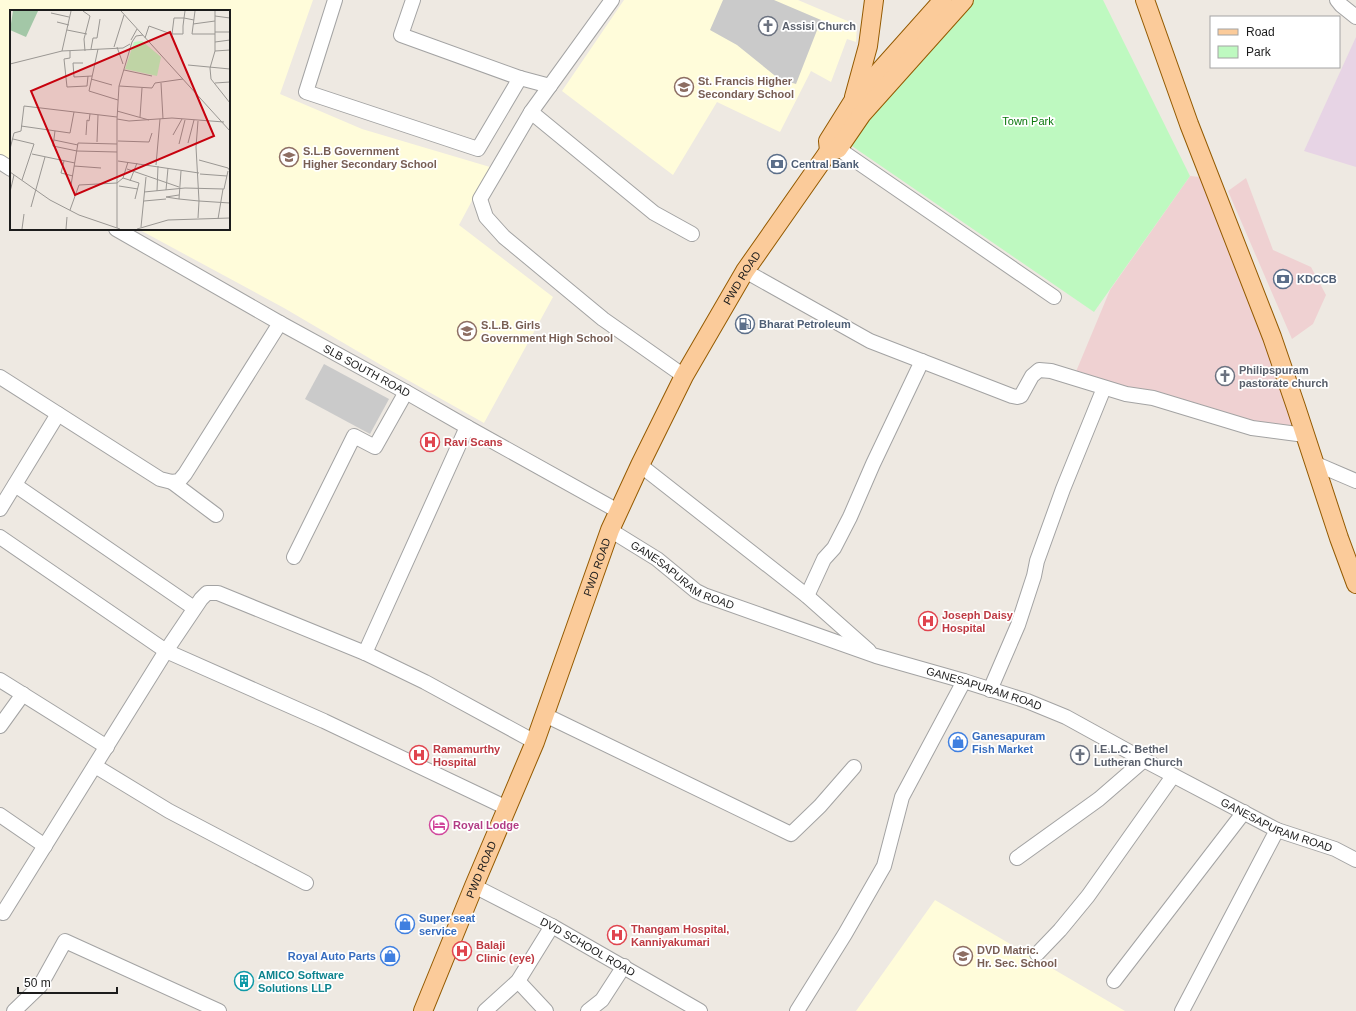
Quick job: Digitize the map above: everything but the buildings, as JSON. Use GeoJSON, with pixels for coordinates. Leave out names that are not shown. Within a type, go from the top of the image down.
{"type":"FeatureCollection","features":[{"type":"Feature","properties":{"kind":"main road"},"geometry":{"type":"LineString","coordinates":[[853,101],[868,46],[874,0]]}},
{"type":"Feature","properties":{"kind":"main road","name":"PWD ROAD"},"geometry":{"type":"LineString","coordinates":[[832,147],[853,101],[943,0]]}},
{"type":"Feature","properties":{"kind":"main road","name":"PWD ROAD"},"geometry":{"type":"LineString","coordinates":[[423,1011],[535,742],[610,530],[684,376],[745,271],[832,147],[964,0]]}},
{"type":"Feature","properties":{"kind":"main road"},"geometry":{"type":"LineString","coordinates":[[1144,0],[1189,124],[1272,337],[1339,538],[1356,584]]}},
{"type":"Feature","properties":{"kind":"street"},"geometry":{"type":"LineString","coordinates":[[335,0],[306,92],[478,149],[520,78]]}},
{"type":"Feature","properties":{"kind":"street"},"geometry":{"type":"LineString","coordinates":[[413,0],[401,36],[520,78],[550,86]]}},
{"type":"Feature","properties":{"kind":"street"},"geometry":{"type":"LineString","coordinates":[[612,0],[532,112],[480,199],[486,217],[504,237],[603,319],[684,376]]}},
{"type":"Feature","properties":{"kind":"street"},"geometry":{"type":"LineString","coordinates":[[1337,0],[1356,17]]}},
{"type":"Feature","properties":{"kind":"street"},"geometry":{"type":"LineString","coordinates":[[532,112],[654,213],[692,234]]}},
{"type":"Feature","properties":{"kind":"street"},"geometry":{"type":"LineString","coordinates":[[832,147],[1054,297]]}},
{"type":"Feature","properties":{"kind":"street"},"geometry":{"type":"LineString","coordinates":[[0,162],[10,168]]}},
{"type":"Feature","properties":{"kind":"street","name":"SLB SOUTH ROAD"},"geometry":{"type":"LineString","coordinates":[[118,230],[280,323],[618,511]]}},
{"type":"Feature","properties":{"kind":"street"},"geometry":{"type":"LineString","coordinates":[[745,271],[870,341],[1017,397],[1020,396],[1032,376],[1040,370],[1051,371],[1104,388],[1126,394],[1152,398],[1252,428],[1305,435]]}},
{"type":"Feature","properties":{"kind":"street"},"geometry":{"type":"LineString","coordinates":[[0,377],[160,479],[172,482],[179,481],[185,474],[280,323]]}},
{"type":"Feature","properties":{"kind":"street"},"geometry":{"type":"LineString","coordinates":[[807,596],[824,559],[834,548],[850,517],[873,464],[922,361]]}},
{"type":"Feature","properties":{"kind":"street"},"geometry":{"type":"LineString","coordinates":[[990,690],[1018,625],[1034,576],[1037,561],[1062,489],[1104,388]]}},
{"type":"Feature","properties":{"kind":"street"},"geometry":{"type":"LineString","coordinates":[[294,557],[354,436],[374,447],[406,392]]}},
{"type":"Feature","properties":{"kind":"street"},"geometry":{"type":"LineString","coordinates":[[0,509],[58,414]]}},
{"type":"Feature","properties":{"kind":"street"},"geometry":{"type":"LineString","coordinates":[[365,653],[467,427]]}},
{"type":"Feature","properties":{"kind":"street"},"geometry":{"type":"LineString","coordinates":[[1314,463],[1356,481]]}},
{"type":"Feature","properties":{"kind":"street"},"geometry":{"type":"LineString","coordinates":[[640,465],[807,596],[876,656]]}},
{"type":"Feature","properties":{"kind":"street"},"geometry":{"type":"LineString","coordinates":[[172,482],[216,515]]}},
{"type":"Feature","properties":{"kind":"street"},"geometry":{"type":"LineString","coordinates":[[15,485],[194,608]]}},
{"type":"Feature","properties":{"kind":"street","name":"GANESAPURAM ROAD"},"geometry":{"type":"LineString","coordinates":[[610,530],[657,559],[696,591],[704,595],[876,656],[1028,701],[1066,717],[1173,776],[1277,830],[1335,849],[1356,860]]}},
{"type":"Feature","properties":{"kind":"street"},"geometry":{"type":"LineString","coordinates":[[0,537],[166,651],[324,721],[507,808]]}},
{"type":"Feature","properties":{"kind":"street"},"geometry":{"type":"LineString","coordinates":[[3,913],[166,651],[194,608],[207,593],[218,593],[365,653],[425,682],[535,742]]}},
{"type":"Feature","properties":{"kind":"street"},"geometry":{"type":"LineString","coordinates":[[0,680],[107,747]]}},
{"type":"Feature","properties":{"kind":"street"},"geometry":{"type":"LineString","coordinates":[[797,1011],[845,934],[884,866],[902,797],[964,681]]}},
{"type":"Feature","properties":{"kind":"street"},"geometry":{"type":"LineString","coordinates":[[0,726],[23,694]]}},
{"type":"Feature","properties":{"kind":"street"},"geometry":{"type":"LineString","coordinates":[[545,715],[791,834],[820,806],[854,767]]}},
{"type":"Feature","properties":{"kind":"street"},"geometry":{"type":"LineString","coordinates":[[1017,858],[1099,799],[1144,760]]}},
{"type":"Feature","properties":{"kind":"street"},"geometry":{"type":"LineString","coordinates":[[95,766],[169,811],[306,883]]}},
{"type":"Feature","properties":{"kind":"street"},"geometry":{"type":"LineString","coordinates":[[1037,954],[1088,896],[1173,776]]}},
{"type":"Feature","properties":{"kind":"street"},"geometry":{"type":"LineString","coordinates":[[1114,981],[1244,812]]}},
{"type":"Feature","properties":{"kind":"street"},"geometry":{"type":"LineString","coordinates":[[0,815],[45,846]]}},
{"type":"Feature","properties":{"kind":"street"},"geometry":{"type":"LineString","coordinates":[[1182,1011],[1277,830]]}},
{"type":"Feature","properties":{"kind":"street","name":"DVD SCHOOL ROAD"},"geometry":{"type":"LineString","coordinates":[[474,886],[552,926],[700,1011]]}},
{"type":"Feature","properties":{"kind":"street"},"geometry":{"type":"LineString","coordinates":[[485,1011],[518,981],[552,926]]}},
{"type":"Feature","properties":{"kind":"street"},"geometry":{"type":"LineString","coordinates":[[14,1011],[40,986],[65,941],[220,1011]]}},
{"type":"Feature","properties":{"kind":"street"},"geometry":{"type":"LineString","coordinates":[[588,1011],[602,1000],[624,966]]}},
{"type":"Feature","properties":{"kind":"street"},"geometry":{"type":"LineString","coordinates":[[518,981],[546,1011]]}},
{"type":"Feature","properties":{"kind":"shaded area"},"geometry":{"type":"Polygon","coordinates":[[[0,0],[313,0],[280,94],[362,129],[490,167],[459,225],[553,297],[484,423],[284,308],[140,230],[230,230],[230,10],[10,10],[10,159],[0,154],[0,0]]]}},
{"type":"Feature","properties":{"kind":"shaded area","name":"St. Francis Higher Secondary School"},"geometry":{"type":"Polygon","coordinates":[[[624,0],[798,0],[857,25],[856,42],[847,39],[831,82],[811,71],[780,132],[717,102],[673,175],[562,91],[624,0]]]}},
{"type":"Feature","properties":{"kind":"shaded area"},"geometry":{"type":"Polygon","coordinates":[[[723,0],[774,0],[821,20],[796,84],[779,79],[737,45],[710,30],[723,0]]]}},
{"type":"Feature","properties":{"kind":"shaded area"},"geometry":{"type":"Polygon","coordinates":[[[1356,37],[1356,167],[1304,151],[1356,37]]]}},
{"type":"Feature","properties":{"kind":"shaded area"},"geometry":{"type":"Polygon","coordinates":[[[1190,176],[1200,177],[1280,367],[1292,426],[1253,426],[1167,397],[1075,374],[1110,290],[1190,176]]]}},
{"type":"Feature","properties":{"kind":"shaded area"},"geometry":{"type":"Polygon","coordinates":[[[1246,178],[1273,250],[1311,267],[1326,295],[1313,324],[1292,339],[1228,191],[1246,178]]]}},
{"type":"Feature","properties":{"kind":"shaded area"},"geometry":{"type":"Polygon","coordinates":[[[324,364],[389,399],[370,434],[305,399],[324,364]]]}},
{"type":"Feature","properties":{"kind":"shaded area","name":"DVD Matric. Hr. Sec. School"},"geometry":{"type":"Polygon","coordinates":[[[935,900],[1125,1011],[856,1011],[935,900]]]}},
{"type":"Feature","properties":{"kind":"green space","name":"Town Park"},"geometry":{"type":"Polygon","coordinates":[[[974,0],[1103,0],[1190,176],[1094,312],[849,144],[890,83],[974,0]]]}},
{"type":"Feature","properties":{"kind":"place","name":"Assisi Church"},"geometry":{"type":"Point","coordinates":[768,26]}},
{"type":"Feature","properties":{"kind":"place","name":"St. Francis Higher Secondary School"},"geometry":{"type":"Point","coordinates":[684,87]}},
{"type":"Feature","properties":{"kind":"place","name":"S.L.B Government Higher Secondary School"},"geometry":{"type":"Point","coordinates":[289,157]}},
{"type":"Feature","properties":{"kind":"place","name":"Central Bank"},"geometry":{"type":"Point","coordinates":[777,164]}},
{"type":"Feature","properties":{"kind":"place","name":"KDCCB"},"geometry":{"type":"Point","coordinates":[1283,279]}},
{"type":"Feature","properties":{"kind":"place","name":"Bharat Petroleum"},"geometry":{"type":"Point","coordinates":[745,324]}},
{"type":"Feature","properties":{"kind":"place","name":"S.L.B. Girls Government High School"},"geometry":{"type":"Point","coordinates":[467,331]}},
{"type":"Feature","properties":{"kind":"place","name":"Philipspuram pastorate church"},"geometry":{"type":"Point","coordinates":[1225,376]}},
{"type":"Feature","properties":{"kind":"place","name":"Ravi Scans"},"geometry":{"type":"Point","coordinates":[430,442]}},
{"type":"Feature","properties":{"kind":"place","name":"Joseph Daisy Hospital"},"geometry":{"type":"Point","coordinates":[928,621]}},
{"type":"Feature","properties":{"kind":"place","name":"Ganesapuram Fish Market"},"geometry":{"type":"Point","coordinates":[958,742]}},
{"type":"Feature","properties":{"kind":"place","name":"Ramamurthy Hospital"},"geometry":{"type":"Point","coordinates":[419,755]}},
{"type":"Feature","properties":{"kind":"place","name":"I.E.L.C. Bethel Lutheran Church"},"geometry":{"type":"Point","coordinates":[1080,755]}},
{"type":"Feature","properties":{"kind":"place","name":"Royal Lodge"},"geometry":{"type":"Point","coordinates":[439,825]}},
{"type":"Feature","properties":{"kind":"place","name":"Super seat service"},"geometry":{"type":"Point","coordinates":[405,924]}},
{"type":"Feature","properties":{"kind":"place","name":"Thangam Hospital, Kanniyakumari"},"geometry":{"type":"Point","coordinates":[617,935]}},
{"type":"Feature","properties":{"kind":"place","name":"Balaji Clinic (eye)"},"geometry":{"type":"Point","coordinates":[462,951]}},
{"type":"Feature","properties":{"kind":"place","name":"Royal Auto Parts"},"geometry":{"type":"Point","coordinates":[390,956]}},
{"type":"Feature","properties":{"kind":"place","name":"DVD Matric. Hr. Sec. School"},"geometry":{"type":"Point","coordinates":[963,956]}},
{"type":"Feature","properties":{"kind":"place","name":"AMICO Software Solutions LLP"},"geometry":{"type":"Point","coordinates":[244,981]}}]}
